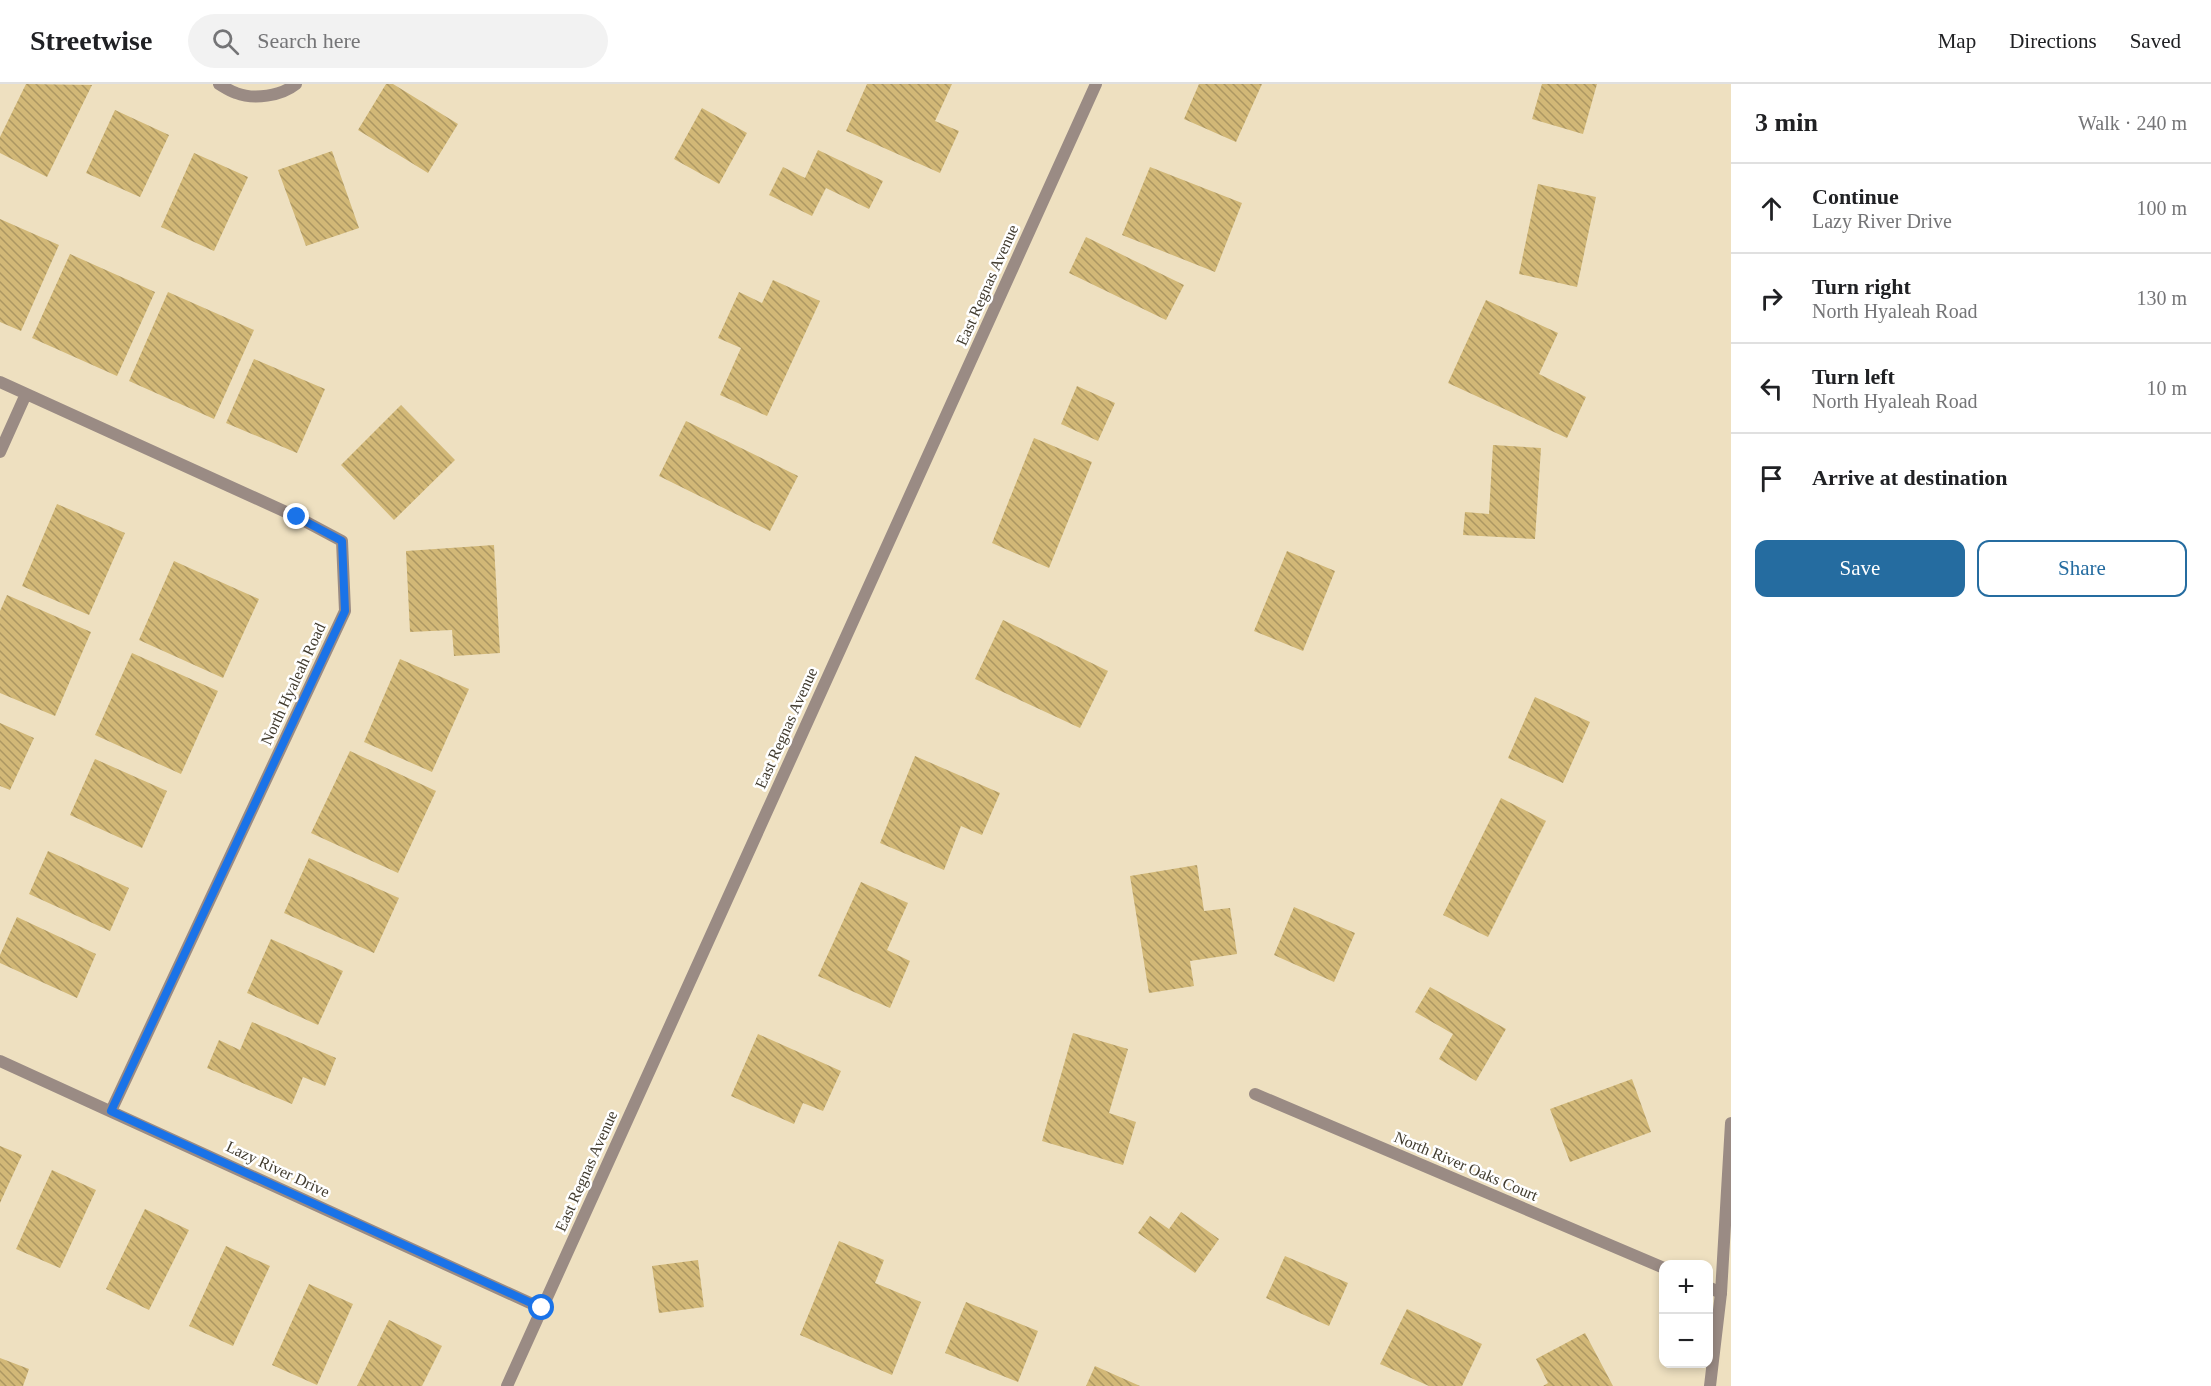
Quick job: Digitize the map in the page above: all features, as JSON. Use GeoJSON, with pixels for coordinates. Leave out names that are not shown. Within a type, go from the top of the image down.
{"type":"FeatureCollection","features":[{"type":"Feature","properties":{"kind":"street"},"geometry":{"type":"LineString","coordinates":[[219,84],[237,94],[264,97],[290,89],[296,84]]}},
{"type":"Feature","properties":{"kind":"street","name":"East Regnas Avenue"},"geometry":{"type":"LineString","coordinates":[[507,1386],[1096,84]]}},
{"type":"Feature","properties":{"kind":"street","name":"North Hyaleah Road"},"geometry":{"type":"LineString","coordinates":[[0,382],[297,517],[342,541],[345,611],[111,1111]]}},
{"type":"Feature","properties":{"kind":"street"},"geometry":{"type":"LineString","coordinates":[[0,452],[26,394]]}},
{"type":"Feature","properties":{"kind":"street","name":"Lazy River Drive"},"geometry":{"type":"LineString","coordinates":[[0,1061],[542,1308]]}},
{"type":"Feature","properties":{"kind":"street","name":"North River Oaks Court"},"geometry":{"type":"LineString","coordinates":[[1255,1094],[1659,1266]]}},
{"type":"Feature","properties":{"kind":"street"},"geometry":{"type":"LineString","coordinates":[[1710,1386],[1721,1293],[1731,1123]]}},
{"type":"Feature","properties":{"kind":"street"},"geometry":{"type":"LineString","coordinates":[[1713,1289],[1721,1293]]}},
{"type":"Feature","properties":{"kind":"building"},"geometry":{"type":"Polygon","coordinates":[[[26,84],[92,85],[47,177],[0,153],[0,137],[26,84]]]}},
{"type":"Feature","properties":{"kind":"building"},"geometry":{"type":"Polygon","coordinates":[[[386,84],[393,84],[458,124],[428,173],[358,130],[386,84]]]}},
{"type":"Feature","properties":{"kind":"building"},"geometry":{"type":"Polygon","coordinates":[[[867,84],[952,84],[935,121],[959,131],[940,173],[846,131],[867,84]]]}},
{"type":"Feature","properties":{"kind":"building"},"geometry":{"type":"Polygon","coordinates":[[[1199,84],[1262,84],[1236,142],[1184,119],[1199,84]]]}},
{"type":"Feature","properties":{"kind":"building"},"geometry":{"type":"Polygon","coordinates":[[[1542,84],[1597,84],[1583,134],[1532,119],[1542,84]]]}},
{"type":"Feature","properties":{"kind":"building"},"geometry":{"type":"Polygon","coordinates":[[[702,108],[747,133],[719,184],[674,159],[702,108]]]}},
{"type":"Feature","properties":{"kind":"building"},"geometry":{"type":"Polygon","coordinates":[[[115,110],[169,135],[140,197],[86,173],[115,110]]]}},
{"type":"Feature","properties":{"kind":"building"},"geometry":{"type":"Polygon","coordinates":[[[818,150],[883,181],[869,209],[826,188],[812,216],[769,195],[783,167],[805,178],[818,150]]]}},
{"type":"Feature","properties":{"kind":"building"},"geometry":{"type":"Polygon","coordinates":[[[332,151],[359,228],[306,246],[278,170],[332,151]]]}},
{"type":"Feature","properties":{"kind":"building"},"geometry":{"type":"Polygon","coordinates":[[[194,153],[248,177],[214,251],[161,227],[194,153]]]}},
{"type":"Feature","properties":{"kind":"building"},"geometry":{"type":"Polygon","coordinates":[[[1150,167],[1242,203],[1215,272],[1122,235],[1150,167]]]}},
{"type":"Feature","properties":{"kind":"building"},"geometry":{"type":"Polygon","coordinates":[[[1538,184],[1596,197],[1577,287],[1519,274],[1538,184]]]}},
{"type":"Feature","properties":{"kind":"building"},"geometry":{"type":"Polygon","coordinates":[[[0,219],[59,245],[21,331],[0,322],[0,219]]]}},
{"type":"Feature","properties":{"kind":"building"},"geometry":{"type":"Polygon","coordinates":[[[1086,237],[1184,285],[1166,320],[1069,273],[1086,237]]]}},
{"type":"Feature","properties":{"kind":"building"},"geometry":{"type":"Polygon","coordinates":[[[70,254],[155,292],[117,376],[32,338],[70,254]]]}},
{"type":"Feature","properties":{"kind":"building"},"geometry":{"type":"Polygon","coordinates":[[[773,280],[820,301],[767,416],[720,395],[741,348],[718,338],[739,292],[762,303],[773,280]]]}},
{"type":"Feature","properties":{"kind":"building"},"geometry":{"type":"Polygon","coordinates":[[[168,292],[254,330],[214,419],[129,381],[168,292]]]}},
{"type":"Feature","properties":{"kind":"building"},"geometry":{"type":"Polygon","coordinates":[[[1486,300],[1558,333],[1539,374],[1586,397],[1567,438],[1448,383],[1486,300]]]}},
{"type":"Feature","properties":{"kind":"building"},"geometry":{"type":"Polygon","coordinates":[[[254,359],[325,389],[297,453],[226,423],[254,359]]]}},
{"type":"Feature","properties":{"kind":"building"},"geometry":{"type":"Polygon","coordinates":[[[1077,386],[1115,403],[1098,441],[1061,424],[1077,386]]]}},
{"type":"Feature","properties":{"kind":"building"},"geometry":{"type":"Polygon","coordinates":[[[401,405],[455,460],[394,520],[341,465],[401,405]]]}},
{"type":"Feature","properties":{"kind":"building"},"geometry":{"type":"Polygon","coordinates":[[[686,421],[798,476],[770,531],[659,476],[686,421]]]}},
{"type":"Feature","properties":{"kind":"building"},"geometry":{"type":"Polygon","coordinates":[[[1034,438],[1092,462],[1049,568],[992,543],[1034,438]]]}},
{"type":"Feature","properties":{"kind":"building"},"geometry":{"type":"Polygon","coordinates":[[[1493,445],[1541,448],[1535,539],[1463,535],[1465,512],[1489,514],[1493,445]]]}},
{"type":"Feature","properties":{"kind":"building"},"geometry":{"type":"Polygon","coordinates":[[[57,504],[125,533],[89,615],[22,586],[57,504]]]}},
{"type":"Feature","properties":{"kind":"building"},"geometry":{"type":"Polygon","coordinates":[[[494,545],[500,653],[454,656],[452,630],[410,632],[406,551],[494,545]]]}},
{"type":"Feature","properties":{"kind":"building"},"geometry":{"type":"Polygon","coordinates":[[[1287,551],[1335,571],[1303,651],[1254,631],[1287,551]]]}},
{"type":"Feature","properties":{"kind":"building"},"geometry":{"type":"Polygon","coordinates":[[[174,561],[259,599],[223,678],[139,640],[174,561]]]}},
{"type":"Feature","properties":{"kind":"building"},"geometry":{"type":"Polygon","coordinates":[[[7,595],[91,632],[55,716],[0,693],[0,611],[7,595]]]}},
{"type":"Feature","properties":{"kind":"building"},"geometry":{"type":"Polygon","coordinates":[[[1003,620],[1108,671],[1080,728],[975,679],[1003,620]]]}},
{"type":"Feature","properties":{"kind":"building"},"geometry":{"type":"Polygon","coordinates":[[[132,653],[218,691],[181,774],[95,735],[132,653]]]}},
{"type":"Feature","properties":{"kind":"building"},"geometry":{"type":"Polygon","coordinates":[[[400,659],[469,689],[432,772],[364,742],[400,659]]]}},
{"type":"Feature","properties":{"kind":"building"},"geometry":{"type":"Polygon","coordinates":[[[1535,697],[1590,722],[1563,783],[1508,758],[1535,697]]]}},
{"type":"Feature","properties":{"kind":"building"},"geometry":{"type":"Polygon","coordinates":[[[0,723],[34,738],[10,790],[0,786],[0,723]]]}},
{"type":"Feature","properties":{"kind":"building"},"geometry":{"type":"Polygon","coordinates":[[[350,751],[436,791],[398,873],[311,833],[350,751]]]}},
{"type":"Feature","properties":{"kind":"building"},"geometry":{"type":"Polygon","coordinates":[[[915,756],[1000,793],[982,835],[961,826],[944,870],[880,843],[915,756]]]}},
{"type":"Feature","properties":{"kind":"building"},"geometry":{"type":"Polygon","coordinates":[[[95,759],[167,791],[142,848],[70,815],[95,759]]]}},
{"type":"Feature","properties":{"kind":"building"},"geometry":{"type":"Polygon","coordinates":[[[1501,798],[1546,821],[1488,937],[1443,915],[1501,798]]]}},
{"type":"Feature","properties":{"kind":"building"},"geometry":{"type":"Polygon","coordinates":[[[48,851],[129,888],[110,931],[29,894],[48,851]]]}},
{"type":"Feature","properties":{"kind":"building"},"geometry":{"type":"Polygon","coordinates":[[[309,858],[399,898],[374,953],[284,913],[309,858]]]}},
{"type":"Feature","properties":{"kind":"building"},"geometry":{"type":"Polygon","coordinates":[[[1197,865],[1204,911],[1230,908],[1237,954],[1190,961],[1194,986],[1149,993],[1130,876],[1197,865]]]}},
{"type":"Feature","properties":{"kind":"building"},"geometry":{"type":"Polygon","coordinates":[[[861,882],[908,903],[887,950],[910,961],[890,1008],[818,976],[861,882]]]}},
{"type":"Feature","properties":{"kind":"building"},"geometry":{"type":"Polygon","coordinates":[[[1294,907],[1355,933],[1334,982],[1274,955],[1294,907]]]}},
{"type":"Feature","properties":{"kind":"building"},"geometry":{"type":"Polygon","coordinates":[[[17,917],[96,954],[77,998],[0,963],[0,955],[17,917]]]}},
{"type":"Feature","properties":{"kind":"building"},"geometry":{"type":"Polygon","coordinates":[[[271,939],[343,971],[318,1025],[247,993],[271,939]]]}},
{"type":"Feature","properties":{"kind":"building"},"geometry":{"type":"Polygon","coordinates":[[[1430,987],[1506,1029],[1476,1081],[1439,1059],[1453,1034],[1415,1012],[1430,987]]]}},
{"type":"Feature","properties":{"kind":"building"},"geometry":{"type":"Polygon","coordinates":[[[252,1022],[336,1058],[325,1086],[303,1077],[292,1104],[207,1068],[219,1040],[240,1050],[252,1022]]]}},
{"type":"Feature","properties":{"kind":"building"},"geometry":{"type":"Polygon","coordinates":[[[1073,1033],[1128,1049],[1109,1113],[1136,1122],[1123,1165],[1042,1141],[1073,1033]]]}},
{"type":"Feature","properties":{"kind":"building"},"geometry":{"type":"Polygon","coordinates":[[[758,1034],[841,1071],[823,1111],[803,1103],[794,1124],[731,1096],[758,1034]]]}},
{"type":"Feature","properties":{"kind":"building"},"geometry":{"type":"Polygon","coordinates":[[[1632,1079],[1651,1132],[1570,1162],[1550,1109],[1632,1079]]]}},
{"type":"Feature","properties":{"kind":"building"},"geometry":{"type":"Polygon","coordinates":[[[0,1146],[22,1155],[0,1203],[0,1146]]]}},
{"type":"Feature","properties":{"kind":"building"},"geometry":{"type":"Polygon","coordinates":[[[52,1170],[96,1190],[60,1268],[16,1249],[52,1170]]]}},
{"type":"Feature","properties":{"kind":"building"},"geometry":{"type":"Polygon","coordinates":[[[145,1209],[189,1230],[149,1310],[106,1289],[145,1209]]]}},
{"type":"Feature","properties":{"kind":"building"},"geometry":{"type":"Polygon","coordinates":[[[1181,1212],[1219,1239],[1195,1273],[1138,1233],[1150,1216],[1169,1229],[1181,1212]]]}},
{"type":"Feature","properties":{"kind":"building"},"geometry":{"type":"Polygon","coordinates":[[[839,1241],[884,1260],[875,1283],[921,1302],[892,1375],[800,1335],[839,1241]]]}},
{"type":"Feature","properties":{"kind":"building"},"geometry":{"type":"Polygon","coordinates":[[[226,1246],[270,1266],[233,1346],[189,1326],[226,1246]]]}},
{"type":"Feature","properties":{"kind":"building"},"geometry":{"type":"Polygon","coordinates":[[[1285,1256],[1348,1283],[1329,1326],[1266,1298],[1285,1256]]]}},
{"type":"Feature","properties":{"kind":"building"},"geometry":{"type":"Polygon","coordinates":[[[698,1260],[704,1307],[659,1313],[652,1266],[698,1260]]]}},
{"type":"Feature","properties":{"kind":"building"},"geometry":{"type":"Polygon","coordinates":[[[309,1284],[353,1304],[317,1385],[272,1365],[309,1284]]]}},
{"type":"Feature","properties":{"kind":"building"},"geometry":{"type":"Polygon","coordinates":[[[966,1302],[1038,1331],[1018,1382],[945,1353],[966,1302]]]}},
{"type":"Feature","properties":{"kind":"building"},"geometry":{"type":"Polygon","coordinates":[[[1407,1309],[1482,1344],[1462,1386],[1429,1386],[1380,1364],[1407,1309]]]}},
{"type":"Feature","properties":{"kind":"building"},"geometry":{"type":"Polygon","coordinates":[[[389,1320],[442,1346],[422,1386],[357,1386],[389,1320]]]}},
{"type":"Feature","properties":{"kind":"building"},"geometry":{"type":"Polygon","coordinates":[[[1585,1333],[1613,1386],[1543,1386],[1548,1383],[1536,1359],[1585,1333]]]}},
{"type":"Feature","properties":{"kind":"building"},"geometry":{"type":"Polygon","coordinates":[[[0,1358],[29,1369],[23,1386],[0,1386],[0,1358]]]}},
{"type":"Feature","properties":{"kind":"building"},"geometry":{"type":"Polygon","coordinates":[[[1095,1366],[1140,1386],[1086,1386],[1095,1366]]]}},
{"type":"Feature","properties":{"kind":"route"},"geometry":{"type":"LineString","coordinates":[[297,517],[342,541],[345,611],[111,1111],[542,1308]]}}]}
